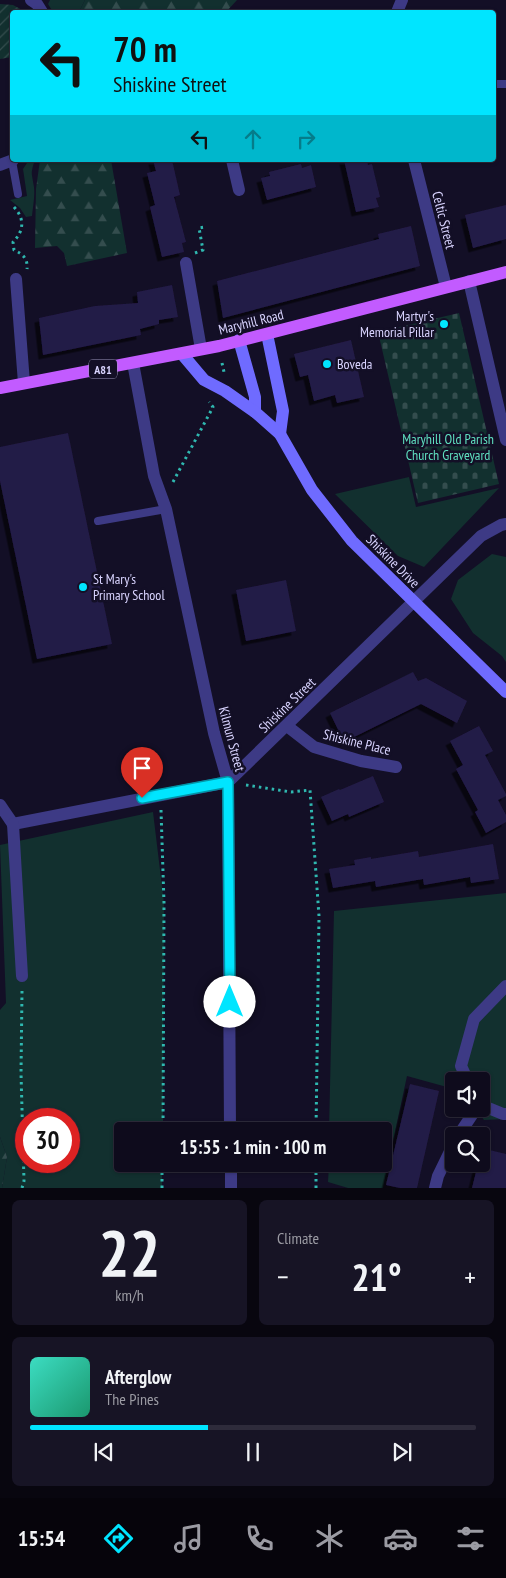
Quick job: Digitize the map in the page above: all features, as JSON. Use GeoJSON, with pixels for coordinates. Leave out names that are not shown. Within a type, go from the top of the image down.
{"type":"FeatureCollection","features":[{"type":"Feature","properties":{"kind":"main road","name":"Maryhill Road"},"geometry":{"type":"LineString","coordinates":[[0,388],[182,354],[506,272]]}},
{"type":"Feature","properties":{"kind":"street"},"geometry":{"type":"LineString","coordinates":[[232,162],[239,190]]}},
{"type":"Feature","properties":{"kind":"street","name":"Celtic Street"},"geometry":{"type":"LineString","coordinates":[[415,162],[446,287]]}},
{"type":"Feature","properties":{"kind":"street"},"geometry":{"type":"LineString","coordinates":[[186,263],[201,349]]}},
{"type":"Feature","properties":{"kind":"street"},"geometry":{"type":"LineString","coordinates":[[21,275],[24,383]]}},
{"type":"Feature","properties":{"kind":"street"},"geometry":{"type":"LineString","coordinates":[[469,281],[506,440]]}},
{"type":"Feature","properties":{"kind":"street"},"geometry":{"type":"LineString","coordinates":[[267,334],[283,411],[280,434]]}},
{"type":"Feature","properties":{"kind":"street"},"geometry":{"type":"LineString","coordinates":[[239,340],[255,397],[255,412]]}},
{"type":"Feature","properties":{"kind":"street","name":"Shiskine Drive"},"geometry":{"type":"LineString","coordinates":[[182,354],[204,380],[225,391],[255,412],[280,434],[312,490],[340,527],[413,602],[506,692]]}},
{"type":"Feature","properties":{"kind":"street","name":"Kilmun Street"},"geometry":{"type":"LineString","coordinates":[[133,363],[154,476],[165,505],[214,733],[228,782],[230,1122]]}},
{"type":"Feature","properties":{"kind":"street","name":"Shiskine Street"},"geometry":{"type":"LineString","coordinates":[[228,782],[481,536],[500,525],[506,524]]}},
{"type":"Feature","properties":{"kind":"street","name":"Shiskine Place"},"geometry":{"type":"LineString","coordinates":[[287,726],[314,747],[361,761],[396,767]]}},
{"type":"Feature","properties":{"kind":"street"},"geometry":{"type":"LineString","coordinates":[[13,824],[228,782]]}},
{"type":"Feature","properties":{"kind":"street"},"geometry":{"type":"LineString","coordinates":[[0,805],[13,824],[22,976]]}},
{"type":"Feature","properties":{"kind":"street"},"geometry":{"type":"LineString","coordinates":[[464,1072],[461,1066],[474,1019],[506,986]]}},
{"type":"Feature","properties":{"kind":"street"},"geometry":{"type":"LineString","coordinates":[[490,1108],[506,1114]]}},
{"type":"Feature","properties":{"kind":"street"},"geometry":{"type":"LineString","coordinates":[[435,1188],[445,1162]]}},
{"type":"Feature","properties":{"kind":"street"},"geometry":{"type":"LineString","coordinates":[[231,1172],[231,1188]]}},
{"type":"Feature","properties":{"kind":"lane"},"geometry":{"type":"LineString","coordinates":[[8,162],[18,194]]}},
{"type":"Feature","properties":{"kind":"lane"},"geometry":{"type":"LineString","coordinates":[[98,521],[165,505]]}},
{"type":"Feature","properties":{"kind":"path"},"geometry":{"type":"LineString","coordinates":[[8,203],[17,210],[22,220],[21,232],[14,242],[14,250],[25,258],[27,265],[21,275]]}},
{"type":"Feature","properties":{"kind":"path"},"geometry":{"type":"LineString","coordinates":[[186,263],[185,256],[203,250],[199,228],[205,228]]}},
{"type":"Feature","properties":{"kind":"path"},"geometry":{"type":"LineString","coordinates":[[222,363],[224,372],[232,374]]}},
{"type":"Feature","properties":{"kind":"path"},"geometry":{"type":"LineString","coordinates":[[165,505],[213,407],[208,400]]}},
{"type":"Feature","properties":{"kind":"path"},"geometry":{"type":"LineString","coordinates":[[228,782],[292,792],[310,790],[319,916],[316,1122]]}},
{"type":"Feature","properties":{"kind":"path"},"geometry":{"type":"LineString","coordinates":[[160,795],[164,903],[162,1122]]}},
{"type":"Feature","properties":{"kind":"path"},"geometry":{"type":"LineString","coordinates":[[22,976],[21,1073],[24,1181],[22,1188]]}},
{"type":"Feature","properties":{"kind":"path"},"geometry":{"type":"LineString","coordinates":[[162,1172],[162,1188]]}},
{"type":"Feature","properties":{"kind":"path"},"geometry":{"type":"LineString","coordinates":[[316,1172],[316,1188]]}},
{"type":"Feature","properties":{"kind":"green space"},"geometry":{"type":"Polygon","coordinates":[[[50,0],[85,0],[80,10],[52,10],[48,4],[50,0]]]}},
{"type":"Feature","properties":{"kind":"green space"},"geometry":{"type":"Polygon","coordinates":[[[85,0],[237,0],[228,10],[80,10],[85,0]]]}},
{"type":"Feature","properties":{"kind":"green space"},"geometry":{"type":"Polygon","coordinates":[[[0,4],[13,5],[22,10],[10,10],[10,57],[0,59],[0,4]]]}},
{"type":"Feature","properties":{"kind":"green space"},"geometry":{"type":"Polygon","coordinates":[[[28,162],[34,162],[32,168],[34,198],[32,216],[26,217],[20,208],[10,200],[27,196],[23,169],[28,162]]]}},
{"type":"Feature","properties":{"kind":"green space"},"geometry":{"type":"Polygon","coordinates":[[[40,162],[111,162],[127,253],[67,266],[64,253],[57,246],[35,248],[36,189],[40,162]]]}},
{"type":"Feature","properties":{"kind":"green space","name":"Maryhill Old Parish Church Graveyard"},"geometry":{"type":"Polygon","coordinates":[[[459,313],[499,484],[418,503],[378,332],[459,313]]]}},
{"type":"Feature","properties":{"kind":"green space"},"geometry":{"type":"Polygon","coordinates":[[[409,477],[416,507],[499,488],[424,567],[398,556],[335,494],[409,477]]]}},
{"type":"Feature","properties":{"kind":"green space"},"geometry":{"type":"Polygon","coordinates":[[[492,554],[506,557],[506,662],[502,656],[473,633],[451,599],[458,580],[492,554]]]}},
{"type":"Feature","properties":{"kind":"green space"},"geometry":{"type":"Polygon","coordinates":[[[153,812],[164,903],[163,1122],[114,1122],[114,1172],[162,1172],[162,1188],[2,1188],[7,1157],[0,1137],[0,1010],[6,1003],[0,845],[153,812]]]}},
{"type":"Feature","properties":{"kind":"green space"},"geometry":{"type":"Polygon","coordinates":[[[506,893],[506,1119],[484,1120],[482,1117],[490,1117],[490,1072],[445,1072],[445,1087],[407,1076],[392,1146],[392,1122],[329,1122],[334,911],[506,893]]]}},
{"type":"Feature","properties":{"kind":"green space"},"geometry":{"type":"Polygon","coordinates":[[[0,1137],[7,1157],[2,1188],[0,1188],[0,1137]]]}},
{"type":"Feature","properties":{"kind":"green space"},"geometry":{"type":"Polygon","coordinates":[[[329,1172],[386,1172],[383,1188],[348,1188],[328,1182],[329,1172]]]}},
{"type":"Feature","properties":{"kind":"building"},"geometry":{"type":"Polygon","coordinates":[[[154,162],[172,162],[180,195],[174,197],[186,242],[182,243],[184,252],[162,257],[150,207],[155,205],[147,173],[156,171],[154,162]]]}},
{"type":"Feature","properties":{"kind":"building"},"geometry":{"type":"Polygon","coordinates":[[[344,162],[367,162],[368,165],[372,164],[380,197],[376,198],[379,207],[356,212],[344,162]]]}},
{"type":"Feature","properties":{"kind":"building"},"geometry":{"type":"Polygon","coordinates":[[[301,164],[302,168],[311,165],[316,187],[267,200],[261,178],[270,176],[269,172],[301,164]]]}},
{"type":"Feature","properties":{"kind":"building"},"geometry":{"type":"Polygon","coordinates":[[[506,205],[506,239],[473,248],[465,215],[506,205]]]}},
{"type":"Feature","properties":{"kind":"building"},"geometry":{"type":"Polygon","coordinates":[[[411,226],[420,266],[223,318],[217,281],[379,239],[378,234],[411,226]]]}},
{"type":"Feature","properties":{"kind":"building"},"geometry":{"type":"Polygon","coordinates":[[[172,285],[178,317],[159,320],[159,324],[140,329],[141,335],[43,355],[39,318],[95,306],[138,303],[137,292],[172,285]]]}},
{"type":"Feature","properties":{"kind":"building","name":"Boveda"},"geometry":{"type":"Polygon","coordinates":[[[351,340],[364,397],[337,403],[335,395],[314,401],[308,375],[300,377],[294,354],[351,340]]]}},
{"type":"Feature","properties":{"kind":"building"},"geometry":{"type":"Polygon","coordinates":[[[68,433],[112,644],[37,659],[0,481],[0,447],[68,433]]]}},
{"type":"Feature","properties":{"kind":"building"},"geometry":{"type":"Polygon","coordinates":[[[286,580],[296,631],[246,641],[236,590],[286,580]]]}},
{"type":"Feature","properties":{"kind":"building"},"geometry":{"type":"Polygon","coordinates":[[[413,672],[418,681],[426,678],[467,701],[457,723],[421,704],[344,742],[330,713],[413,672]]]}},
{"type":"Feature","properties":{"kind":"building"},"geometry":{"type":"Polygon","coordinates":[[[479,726],[493,751],[485,755],[506,794],[506,796],[498,800],[506,815],[506,822],[486,833],[475,812],[478,810],[456,769],[463,765],[450,741],[479,726]]]}},
{"type":"Feature","properties":{"kind":"building"},"geometry":{"type":"Polygon","coordinates":[[[373,776],[384,802],[349,817],[348,814],[332,821],[321,797],[373,776]]]}},
{"type":"Feature","properties":{"kind":"building"},"geometry":{"type":"Polygon","coordinates":[[[493,844],[499,879],[471,883],[470,877],[424,885],[423,879],[376,887],[375,881],[333,888],[329,869],[355,865],[354,860],[418,851],[419,857],[493,844]]]}},
{"type":"Feature","properties":{"kind":"building"},"geometry":{"type":"Polygon","coordinates":[[[410,1084],[439,1091],[417,1188],[400,1188],[386,1185],[389,1172],[392,1172],[392,1160],[410,1084]]]}},
{"type":"Feature","properties":{"kind":"building"},"geometry":{"type":"Polygon","coordinates":[[[490,1150],[506,1154],[506,1188],[472,1188],[476,1172],[490,1172],[490,1150]]]}},
{"type":"Feature","properties":{"kind":"place","name":"Martyr's Memorial Pillar"},"geometry":{"type":"Point","coordinates":[444,324]}},
{"type":"Feature","properties":{"kind":"place","name":"Boveda"},"geometry":{"type":"Point","coordinates":[327,364]}},
{"type":"Feature","properties":{"kind":"place","name":"St Mary's Primary School"},"geometry":{"type":"Point","coordinates":[83,587]}},
{"type":"Feature","properties":{"kind":"route"},"geometry":{"type":"LineString","coordinates":[[142,798],[228,782],[230,1002]]}}]}
